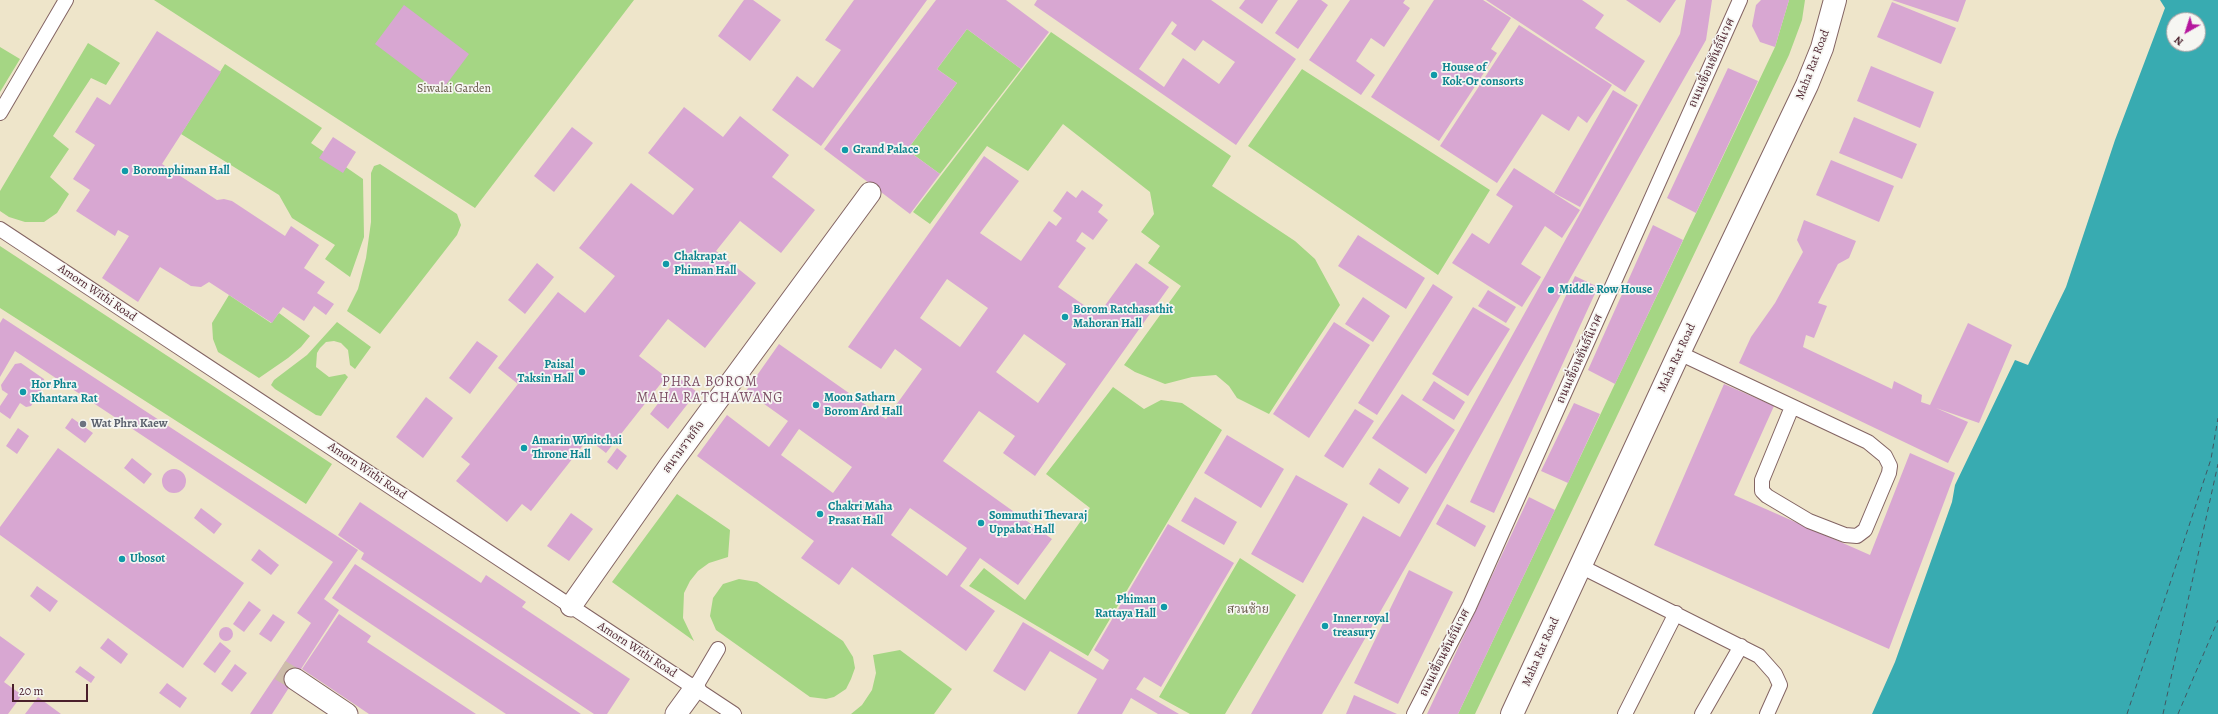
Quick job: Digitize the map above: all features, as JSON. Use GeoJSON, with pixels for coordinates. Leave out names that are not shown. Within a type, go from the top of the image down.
{"type":"FeatureCollection","features":[{"type":"Feature","properties":{"kind":"street","name":"Maha Rat Road"},"geometry":{"type":"LineString","coordinates":[[1512,714],[1679,353],[1807,85],[1822,48],[1835,0]]}},
{"type":"Feature","properties":{"kind":"street","name":"สนามราชกิจ"},"geometry":{"type":"LineString","coordinates":[[571,606],[670,464],[870,193]]}},
{"type":"Feature","properties":{"kind":"street"},"geometry":{"type":"LineString","coordinates":[[295,679],[347,714]]}},
{"type":"Feature","properties":{"kind":"street"},"geometry":{"type":"LineString","coordinates":[[676,714],[695,688]]}},
{"type":"Feature","properties":{"kind":"lane"},"geometry":{"type":"LineString","coordinates":[[0,113],[66,0]]}},
{"type":"Feature","properties":{"kind":"lane","name":"ถนนเขื่อนขันธ์นิเวศ"},"geometry":{"type":"LineString","coordinates":[[1414,714],[1469,607],[1740,0]]}},
{"type":"Feature","properties":{"kind":"lane","name":"Amorn Withi Road"},"geometry":{"type":"LineString","coordinates":[[0,229],[734,714]]}},
{"type":"Feature","properties":{"kind":"lane"},"geometry":{"type":"LineString","coordinates":[[1679,353],[1868,442],[1885,456],[1890,466],[1889,473],[1865,530],[1857,536],[1845,534],[1809,521],[1767,496],[1762,491],[1762,480],[1792,407]]}},
{"type":"Feature","properties":{"kind":"lane"},"geometry":{"type":"LineString","coordinates":[[1580,566],[1759,656],[1775,674],[1780,685],[1767,714]]}},
{"type":"Feature","properties":{"kind":"lane"},"geometry":{"type":"LineString","coordinates":[[1625,714],[1676,613]]}},
{"type":"Feature","properties":{"kind":"lane"},"geometry":{"type":"LineString","coordinates":[[1702,714],[1741,646]]}},
{"type":"Feature","properties":{"kind":"lane"},"geometry":{"type":"LineString","coordinates":[[695,688],[718,649]]}},
{"type":"Feature","properties":{"kind":"green space","name":"Siwalai Garden"},"geometry":{"type":"Polygon","coordinates":[[[154,0],[634,0],[475,208],[154,0]]]}},
{"type":"Feature","properties":{"kind":"green space"},"geometry":{"type":"Polygon","coordinates":[[[1789,0],[1805,0],[1802,20],[1789,55],[1475,714],[1458,714],[1775,47],[1789,0]]]}},
{"type":"Feature","properties":{"kind":"green space"},"geometry":{"type":"Polygon","coordinates":[[[967,29],[1021,69],[940,174],[907,150],[957,83],[937,69],[967,29]]]}},
{"type":"Feature","properties":{"kind":"green space"},"geometry":{"type":"Polygon","coordinates":[[[1051,32],[1231,156],[1212,186],[1295,241],[1315,259],[1340,305],[1269,414],[1237,398],[1229,386],[1216,375],[1192,377],[1165,384],[1135,372],[1124,365],[1181,286],[1148,263],[1160,246],[1141,232],[1154,214],[1150,192],[1063,124],[1028,171],[987,146],[930,224],[913,212],[1051,32]]]}},
{"type":"Feature","properties":{"kind":"green space"},"geometry":{"type":"Polygon","coordinates":[[[88,43],[120,63],[106,85],[91,78],[53,136],[69,149],[50,177],[69,194],[57,213],[44,222],[25,222],[9,217],[0,211],[0,191],[88,43]]]}},
{"type":"Feature","properties":{"kind":"green space"},"geometry":{"type":"Polygon","coordinates":[[[0,47],[20,59],[0,92],[0,47]]]}},
{"type":"Feature","properties":{"kind":"green space"},"geometry":{"type":"Polygon","coordinates":[[[225,64],[322,128],[311,143],[363,179],[364,237],[350,277],[325,259],[335,245],[292,218],[279,195],[181,134],[225,64]]]}},
{"type":"Feature","properties":{"kind":"green space"},"geometry":{"type":"Polygon","coordinates":[[[1302,69],[1490,190],[1438,275],[1248,146],[1302,69]]]}},
{"type":"Feature","properties":{"kind":"green space"},"geometry":{"type":"Polygon","coordinates":[[[380,164],[457,214],[461,225],[457,235],[380,334],[347,311],[358,289],[366,258],[371,222],[371,173],[374,166],[380,164]]]}},
{"type":"Feature","properties":{"kind":"green space"},"geometry":{"type":"Polygon","coordinates":[[[0,246],[332,464],[306,504],[0,308],[0,246]]]}},
{"type":"Feature","properties":{"kind":"green space"},"geometry":{"type":"Polygon","coordinates":[[[229,295],[271,323],[279,313],[310,336],[301,347],[288,358],[259,378],[218,352],[213,339],[212,323],[229,295]]]}},
{"type":"Feature","properties":{"kind":"green space"},"geometry":{"type":"Polygon","coordinates":[[[337,322],[371,347],[355,369],[350,365],[348,350],[341,343],[334,341],[326,342],[320,348],[317,353],[316,367],[329,377],[345,374],[348,377],[321,416],[316,415],[271,385],[274,380],[307,355],[337,322]]]}},
{"type":"Feature","properties":{"kind":"green space"},"geometry":{"type":"Polygon","coordinates":[[[1113,387],[1144,409],[1161,400],[1182,403],[1222,430],[1088,656],[969,586],[984,568],[1025,600],[1090,508],[1046,474],[1113,387]]]}},
{"type":"Feature","properties":{"kind":"green space"},"geometry":{"type":"Polygon","coordinates":[[[677,494],[730,530],[728,557],[709,563],[698,571],[690,581],[684,593],[683,618],[694,641],[612,582],[677,494]]]}},
{"type":"Feature","properties":{"kind":"green space","name":"สวนซ้าย"},"geometry":{"type":"Polygon","coordinates":[[[1240,558],[1296,595],[1225,714],[1190,714],[1159,697],[1240,558]]]}},
{"type":"Feature","properties":{"kind":"green space"},"geometry":{"type":"Polygon","coordinates":[[[739,579],[757,582],[843,641],[853,657],[855,668],[846,689],[834,697],[826,699],[810,697],[716,630],[710,616],[713,598],[723,584],[739,579]]]}},
{"type":"Feature","properties":{"kind":"green space"},"geometry":{"type":"Polygon","coordinates":[[[900,650],[952,689],[934,714],[851,714],[862,705],[872,690],[876,673],[873,655],[900,650]]]}},
{"type":"Feature","properties":{"kind":"water"},"geometry":{"type":"Polygon","coordinates":[[[2160,0],[2218,0],[2218,714],[1872,714],[1895,662],[1952,502],[1955,485],[2015,360],[2028,365],[2066,287],[2115,140],[2165,8],[2160,0]]]}},
{"type":"Feature","properties":{"kind":"building"},"geometry":{"type":"Polygon","coordinates":[[[744,0],[753,0],[781,20],[750,61],[718,36],[744,0]]]}},
{"type":"Feature","properties":{"kind":"building"},"geometry":{"type":"Polygon","coordinates":[[[854,0],[927,0],[821,146],[772,110],[797,76],[813,88],[841,50],[825,40],[854,0]]]}},
{"type":"Feature","properties":{"kind":"building"},"geometry":{"type":"Polygon","coordinates":[[[936,0],[1006,0],[1049,32],[1021,69],[967,29],[937,69],[957,83],[907,150],[940,174],[910,214],[824,149],[936,0]]]}},
{"type":"Feature","properties":{"kind":"building"},"geometry":{"type":"Polygon","coordinates":[[[1037,0],[1211,0],[1296,59],[1236,145],[1034,5],[1037,0]],[[1172,21],[1139,69],[1164,87],[1183,58],[1219,84],[1235,62],[1203,40],[1195,51],[1171,34],[1177,25],[1172,21]]]}},
{"type":"Feature","properties":{"kind":"building"},"geometry":{"type":"Polygon","coordinates":[[[1245,0],[1278,0],[1262,24],[1239,8],[1245,0]]]}},
{"type":"Feature","properties":{"kind":"building"},"geometry":{"type":"Polygon","coordinates":[[[1298,0],[1321,0],[1328,5],[1298,49],[1275,33],[1298,0]]]}},
{"type":"Feature","properties":{"kind":"building"},"geometry":{"type":"Polygon","coordinates":[[[1350,0],[1405,0],[1403,3],[1410,8],[1384,47],[1371,38],[1356,61],[1375,75],[1361,95],[1309,60],[1350,0]]]}},
{"type":"Feature","properties":{"kind":"building","name":"House of Kok-Or consorts"},"geometry":{"type":"Polygon","coordinates":[[[1434,0],[1483,0],[1511,18],[1491,49],[1497,53],[1439,141],[1371,97],[1434,0]]]}},
{"type":"Feature","properties":{"kind":"building"},"geometry":{"type":"Polygon","coordinates":[[[1486,0],[1582,0],[1604,15],[1595,28],[1645,61],[1625,92],[1486,0]]]}},
{"type":"Feature","properties":{"kind":"building"},"geometry":{"type":"Polygon","coordinates":[[[1626,0],[1676,0],[1660,23],[1626,0]]]}},
{"type":"Feature","properties":{"kind":"building","name":"Middle Row House"},"geometry":{"type":"Polygon","coordinates":[[[1686,0],[1712,0],[1706,40],[1322,714],[1251,714],[1363,516],[1400,537],[1680,34],[1686,0]]]}},
{"type":"Feature","properties":{"kind":"building"},"geometry":{"type":"Polygon","coordinates":[[[1761,0],[1789,0],[1775,47],[1760,42],[1752,26],[1756,5],[1761,0]]]}},
{"type":"Feature","properties":{"kind":"building"},"geometry":{"type":"Polygon","coordinates":[[[1892,0],[1966,0],[1958,22],[1892,0]]]}},
{"type":"Feature","properties":{"kind":"building"},"geometry":{"type":"Polygon","coordinates":[[[1892,2],[1956,28],[1941,64],[1877,37],[1892,2]]]}},
{"type":"Feature","properties":{"kind":"building"},"geometry":{"type":"Polygon","coordinates":[[[404,5],[469,54],[440,93],[375,44],[404,5]]]}},
{"type":"Feature","properties":{"kind":"building"},"geometry":{"type":"Polygon","coordinates":[[[1519,25],[1612,85],[1587,123],[1578,116],[1569,131],[1542,114],[1497,183],[1440,146],[1519,25]]]}},
{"type":"Feature","properties":{"kind":"building","name":"Boromphiman Hall"},"geometry":{"type":"Polygon","coordinates":[[[157,31],[221,72],[162,164],[217,200],[224,199],[232,201],[285,236],[291,226],[319,245],[304,268],[325,282],[317,293],[334,304],[326,315],[314,306],[304,321],[283,307],[272,323],[209,282],[201,287],[191,286],[160,267],[138,302],[102,278],[129,236],[118,230],[115,236],[76,211],[90,190],[73,179],[95,145],[75,132],[97,97],[110,105],[157,31]]]}},
{"type":"Feature","properties":{"kind":"building"},"geometry":{"type":"Polygon","coordinates":[[[1871,66],[1934,92],[1920,128],[1857,101],[1871,66]]]}},
{"type":"Feature","properties":{"kind":"building"},"geometry":{"type":"Polygon","coordinates":[[[1728,68],[1758,81],[1696,213],[1667,198],[1728,68]]]}},
{"type":"Feature","properties":{"kind":"building"},"geometry":{"type":"Polygon","coordinates":[[[1613,90],[1638,105],[1580,207],[1554,193],[1613,90]]]}},
{"type":"Feature","properties":{"kind":"building"},"geometry":{"type":"Polygon","coordinates":[[[684,107],[723,137],[740,116],[789,155],[772,177],[815,210],[781,253],[740,221],[716,251],[756,283],[705,348],[668,319],[639,356],[666,377],[606,453],[588,439],[531,511],[522,504],[507,522],[456,481],[470,464],[461,457],[518,384],[498,368],[558,292],[585,313],[615,276],[579,248],[631,183],[673,215],[694,189],[648,153],[684,107]]]}},
{"type":"Feature","properties":{"kind":"building"},"geometry":{"type":"Polygon","coordinates":[[[1854,117],[1917,144],[1902,179],[1839,153],[1854,117]]]}},
{"type":"Feature","properties":{"kind":"building"},"geometry":{"type":"Polygon","coordinates":[[[572,127],[593,143],[554,192],[534,176],[572,127]]]}},
{"type":"Feature","properties":{"kind":"building"},"geometry":{"type":"Polygon","coordinates":[[[333,137],[356,152],[343,173],[319,158],[333,137]]]}},
{"type":"Feature","properties":{"kind":"building"},"geometry":{"type":"Polygon","coordinates":[[[984,156],[1019,181],[980,233],[1021,261],[1049,221],[1056,226],[1062,218],[1053,211],[1067,191],[1076,198],[1082,190],[1103,205],[1098,212],[1108,220],[1093,240],[1082,232],[1076,241],[1086,248],[1058,287],[1098,315],[1136,263],[1169,287],[1035,476],[1003,453],[1015,436],[979,411],[943,461],[1052,539],[1018,585],[980,558],[960,586],[995,611],[966,651],[852,567],[839,585],[801,558],[814,541],[697,456],[727,415],[769,447],[788,421],[746,391],[779,344],[886,419],[922,369],[895,349],[881,369],[848,347],[984,156]],[[947,279],[920,318],[960,347],[988,308],[947,279]],[[1024,334],[996,372],[1038,403],[1066,364],[1024,334]],[[799,429],[781,455],[833,493],[852,467],[799,429]],[[910,508],[891,535],[947,576],[967,548],[910,508]]]}},
{"type":"Feature","properties":{"kind":"building"},"geometry":{"type":"Polygon","coordinates":[[[1831,160],[1894,186],[1879,222],[1816,195],[1831,160]]]}},
{"type":"Feature","properties":{"kind":"building"},"geometry":{"type":"Polygon","coordinates":[[[1514,168],[1580,210],[1562,238],[1545,226],[1521,264],[1541,277],[1522,307],[1452,263],[1472,233],[1489,244],[1513,206],[1496,195],[1514,168]]]}},
{"type":"Feature","properties":{"kind":"building"},"geometry":{"type":"Polygon","coordinates":[[[1804,220],[1856,241],[1849,258],[1838,264],[1818,303],[1827,306],[1814,338],[1806,335],[1803,347],[1892,389],[1894,381],[1922,395],[1921,402],[1930,405],[1968,323],[2012,345],[1979,423],[1936,408],[1968,422],[1948,463],[1739,363],[1751,337],[1775,303],[1803,252],[1797,240],[1804,220]]]}},
{"type":"Feature","properties":{"kind":"building"},"geometry":{"type":"Polygon","coordinates":[[[1653,225],[1683,240],[1615,384],[1588,370],[1653,225]]]}},
{"type":"Feature","properties":{"kind":"building"},"geometry":{"type":"Polygon","coordinates":[[[1358,235],[1425,278],[1406,309],[1338,266],[1358,235]]]}},
{"type":"Feature","properties":{"kind":"building"},"geometry":{"type":"Polygon","coordinates":[[[537,263],[554,277],[525,314],[508,300],[537,263]]]}},
{"type":"Feature","properties":{"kind":"building"},"geometry":{"type":"Polygon","coordinates":[[[1575,276],[1598,287],[1494,513],[1470,502],[1575,276]]]}},
{"type":"Feature","properties":{"kind":"building"},"geometry":{"type":"Polygon","coordinates":[[[1433,284],[1453,297],[1377,415],[1358,403],[1433,284]]]}},
{"type":"Feature","properties":{"kind":"building"},"geometry":{"type":"Polygon","coordinates":[[[1488,290],[1516,307],[1506,323],[1478,306],[1488,290]]]}},
{"type":"Feature","properties":{"kind":"building"},"geometry":{"type":"Polygon","coordinates":[[[1363,297],[1390,316],[1373,342],[1345,324],[1363,297]]]}},
{"type":"Feature","properties":{"kind":"building"},"geometry":{"type":"Polygon","coordinates":[[[1473,307],[1510,329],[1468,396],[1432,374],[1473,307]]]}},
{"type":"Feature","properties":{"kind":"building"},"geometry":{"type":"Polygon","coordinates":[[[3,318],[358,550],[324,599],[339,610],[272,714],[250,714],[311,623],[297,613],[333,562],[15,351],[0,377],[0,323],[3,318]]]}},
{"type":"Feature","properties":{"kind":"building"},"geometry":{"type":"Polygon","coordinates":[[[1334,322],[1370,345],[1309,438],[1273,414],[1334,322]]]}},
{"type":"Feature","properties":{"kind":"building"},"geometry":{"type":"Polygon","coordinates":[[[477,341],[498,356],[470,394],[449,378],[477,341]]]}},
{"type":"Feature","properties":{"kind":"building","name":"Hor Phra Khantara Rat"},"geometry":{"type":"Polygon","coordinates":[[[21,363],[44,379],[45,384],[31,406],[26,407],[20,403],[10,419],[0,412],[0,406],[8,394],[2,390],[1,385],[15,364],[21,363]]]}},
{"type":"Feature","properties":{"kind":"building"},"geometry":{"type":"Polygon","coordinates":[[[678,377],[697,392],[668,429],[650,414],[678,377]]]}},
{"type":"Feature","properties":{"kind":"building"},"geometry":{"type":"Polygon","coordinates":[[[1434,381],[1465,402],[1454,420],[1422,400],[1434,381]]]}},
{"type":"Feature","properties":{"kind":"building"},"geometry":{"type":"Polygon","coordinates":[[[1724,384],[1774,406],[1734,495],[1870,555],[1910,453],[1955,473],[1889,649],[1654,545],[1724,384]]]}},
{"type":"Feature","properties":{"kind":"building"},"geometry":{"type":"Polygon","coordinates":[[[1402,394],[1455,430],[1426,474],[1372,438],[1402,394]]]}},
{"type":"Feature","properties":{"kind":"building"},"geometry":{"type":"Polygon","coordinates":[[[426,397],[453,418],[423,458],[396,437],[426,397]]]}},
{"type":"Feature","properties":{"kind":"building"},"geometry":{"type":"Polygon","coordinates":[[[1574,403],[1600,414],[1568,483],[1541,471],[1574,403]]]}},
{"type":"Feature","properties":{"kind":"building"},"geometry":{"type":"Polygon","coordinates":[[[1355,409],[1374,421],[1343,468],[1324,456],[1355,409]]]}},
{"type":"Feature","properties":{"kind":"building"},"geometry":{"type":"Polygon","coordinates":[[[72,418],[93,433],[85,443],[65,428],[72,418]]]}},
{"type":"Feature","properties":{"kind":"building"},"geometry":{"type":"Polygon","coordinates":[[[18,428],[29,436],[17,454],[6,446],[18,428]]]}},
{"type":"Feature","properties":{"kind":"building"},"geometry":{"type":"Polygon","coordinates":[[[1227,435],[1284,469],[1261,508],[1204,473],[1227,435]]]}},
{"type":"Feature","properties":{"kind":"building","name":"Ubosot"},"geometry":{"type":"Polygon","coordinates":[[[58,448],[244,583],[183,668],[0,535],[0,527],[58,448]]]}},
{"type":"Feature","properties":{"kind":"building"},"geometry":{"type":"Polygon","coordinates":[[[617,448],[627,456],[617,470],[607,462],[617,448]]]}},
{"type":"Feature","properties":{"kind":"building"},"geometry":{"type":"Polygon","coordinates":[[[132,458],[152,474],[144,484],[124,468],[132,458]]]}},
{"type":"Feature","properties":{"kind":"building"},"geometry":{"type":"Polygon","coordinates":[[[1379,468],[1409,488],[1399,504],[1369,484],[1379,468]]]}},
{"type":"Feature","properties":{"kind":"building"},"geometry":{"type":"Polygon","coordinates":[[[174,469],[182,473],[186,481],[182,489],[174,493],[166,489],[162,481],[166,473],[174,469]]]}},
{"type":"Feature","properties":{"kind":"building"},"geometry":{"type":"Polygon","coordinates":[[[1296,475],[1348,504],[1303,583],[1251,554],[1296,475]]]}},
{"type":"Feature","properties":{"kind":"building"},"geometry":{"type":"Polygon","coordinates":[[[1195,497],[1237,522],[1224,545],[1181,521],[1195,497]]]}},
{"type":"Feature","properties":{"kind":"building"},"geometry":{"type":"Polygon","coordinates":[[[1529,497],[1555,510],[1458,714],[1427,714],[1529,497]]]}},
{"type":"Feature","properties":{"kind":"building"},"geometry":{"type":"Polygon","coordinates":[[[360,502],[481,583],[486,575],[526,602],[522,607],[630,679],[607,714],[594,714],[361,559],[364,553],[338,535],[360,502]]]}},
{"type":"Feature","properties":{"kind":"building"},"geometry":{"type":"Polygon","coordinates":[[[1447,504],[1486,526],[1475,547],[1436,524],[1447,504]]]}},
{"type":"Feature","properties":{"kind":"building"},"geometry":{"type":"Polygon","coordinates":[[[201,508],[222,524],[214,534],[194,518],[201,508]]]}},
{"type":"Feature","properties":{"kind":"building"},"geometry":{"type":"Polygon","coordinates":[[[571,513],[593,529],[569,561],[547,546],[571,513]]]}},
{"type":"Feature","properties":{"kind":"building","name":"Phiman Rattaya Hall"},"geometry":{"type":"Polygon","coordinates":[[[1168,524],[1234,563],[1161,687],[1144,677],[1136,689],[1179,714],[1158,714],[1131,698],[1122,714],[1077,714],[1097,679],[1050,651],[1025,691],[993,671],[1023,622],[1103,670],[1109,660],[1094,650],[1168,524]]]}},
{"type":"Feature","properties":{"kind":"building"},"geometry":{"type":"Polygon","coordinates":[[[259,549],[279,565],[271,575],[251,560],[259,549]]]}},
{"type":"Feature","properties":{"kind":"building"},"geometry":{"type":"Polygon","coordinates":[[[355,564],[581,714],[506,714],[332,598],[355,564]]]}},
{"type":"Feature","properties":{"kind":"building"},"geometry":{"type":"Polygon","coordinates":[[[1409,570],[1453,592],[1398,704],[1354,683],[1409,570]]]}},
{"type":"Feature","properties":{"kind":"building"},"geometry":{"type":"Polygon","coordinates":[[[37,586],[58,601],[50,612],[30,596],[37,586]]]}},
{"type":"Feature","properties":{"kind":"building"},"geometry":{"type":"Polygon","coordinates":[[[249,601],[261,610],[244,632],[233,624],[249,601]]]}},
{"type":"Feature","properties":{"kind":"building"},"geometry":{"type":"Polygon","coordinates":[[[273,614],[285,622],[271,642],[259,634],[273,614]]]}},
{"type":"Feature","properties":{"kind":"building"},"geometry":{"type":"Polygon","coordinates":[[[339,614],[371,636],[367,642],[476,714],[369,714],[302,669],[339,614]]]}},
{"type":"Feature","properties":{"kind":"building"},"geometry":{"type":"Polygon","coordinates":[[[223,627],[229,627],[233,631],[233,637],[229,641],[223,641],[219,637],[219,631],[223,627]]]}},
{"type":"Feature","properties":{"kind":"building"},"geometry":{"type":"Polygon","coordinates":[[[0,636],[25,654],[4,682],[22,695],[8,714],[0,714],[0,636]]]}},
{"type":"Feature","properties":{"kind":"building"},"geometry":{"type":"Polygon","coordinates":[[[108,638],[128,654],[121,664],[100,648],[108,638]]]}},
{"type":"Feature","properties":{"kind":"building"},"geometry":{"type":"Polygon","coordinates":[[[220,642],[231,651],[215,673],[203,664],[220,642]]]}},
{"type":"Feature","properties":{"kind":"building"},"geometry":{"type":"Polygon","coordinates":[[[235,664],[247,673],[232,692],[221,684],[235,664]]]}},
{"type":"Feature","properties":{"kind":"building"},"geometry":{"type":"Polygon","coordinates":[[[80,666],[95,677],[91,683],[75,672],[80,666]]]}},
{"type":"Feature","properties":{"kind":"building"},"geometry":{"type":"Polygon","coordinates":[[[167,683],[187,698],[180,708],[159,693],[167,683]]]}},
{"type":"Feature","properties":{"kind":"building"},"geometry":{"type":"Polygon","coordinates":[[[1354,695],[1397,714],[1346,714],[1354,695]]]}},
{"type":"Feature","properties":{"kind":"building"},"geometry":{"type":"Polygon","coordinates":[[[38,697],[61,714],[25,714],[38,697]]]}},
{"type":"Feature","properties":{"kind":"ferry route"},"geometry":{"type":"LineString","coordinates":[[2127,714],[2211,459],[2218,418]]}},
{"type":"Feature","properties":{"kind":"ferry route"},"geometry":{"type":"LineString","coordinates":[[2163,714],[2218,464]]}},
{"type":"Feature","properties":{"kind":"ferry route"},"geometry":{"type":"LineString","coordinates":[[2178,714],[2218,620]]}},
{"type":"Feature","properties":{"kind":"tunnel"},"geometry":{"type":"LineString","coordinates":[[280,670],[295,679]]}},
{"type":"Feature","properties":{"kind":"place","name":"House of Kok-Or consorts"},"geometry":{"type":"Point","coordinates":[1434,75]}},
{"type":"Feature","properties":{"kind":"place","name":"Grand Palace"},"geometry":{"type":"Point","coordinates":[845,150]}},
{"type":"Feature","properties":{"kind":"place","name":"Boromphiman Hall"},"geometry":{"type":"Point","coordinates":[125,171]}},
{"type":"Feature","properties":{"kind":"place","name":"Chakrapat Phiman Hall"},"geometry":{"type":"Point","coordinates":[666,264]}},
{"type":"Feature","properties":{"kind":"place","name":"Middle Row House"},"geometry":{"type":"Point","coordinates":[1551,290]}},
{"type":"Feature","properties":{"kind":"place","name":"Borom Ratchasathit Mahoran Hall"},"geometry":{"type":"Point","coordinates":[1065,317]}},
{"type":"Feature","properties":{"kind":"place","name":"Paisal Taksin Hall"},"geometry":{"type":"Point","coordinates":[582,372]}},
{"type":"Feature","properties":{"kind":"place","name":"Hor Phra Khantara Rat"},"geometry":{"type":"Point","coordinates":[23,392]}},
{"type":"Feature","properties":{"kind":"place","name":"Moon Satharn Borom Ard Hall"},"geometry":{"type":"Point","coordinates":[816,405]}},
{"type":"Feature","properties":{"kind":"place","name":"Wat Phra Kaew"},"geometry":{"type":"Point","coordinates":[83,424]}},
{"type":"Feature","properties":{"kind":"place","name":"Amarin Winitchai Throne Hall"},"geometry":{"type":"Point","coordinates":[524,448]}},
{"type":"Feature","properties":{"kind":"place","name":"Chakri Maha Prasat Hall"},"geometry":{"type":"Point","coordinates":[820,514]}},
{"type":"Feature","properties":{"kind":"place","name":"Sommuthi Thevaraj Uppabat Hall"},"geometry":{"type":"Point","coordinates":[981,523]}},
{"type":"Feature","properties":{"kind":"place","name":"Ubosot"},"geometry":{"type":"Point","coordinates":[122,559]}},
{"type":"Feature","properties":{"kind":"place","name":"Phiman Rattaya Hall"},"geometry":{"type":"Point","coordinates":[1164,607]}},
{"type":"Feature","properties":{"kind":"place","name":"Inner royal treasury"},"geometry":{"type":"Point","coordinates":[1325,626]}},
{"type":"Feature","properties":{"kind":"district","name":"PHRA BOROM MAHA RATCHAWANG"},"geometry":{"type":"Point","coordinates":[710,392]}}]}
